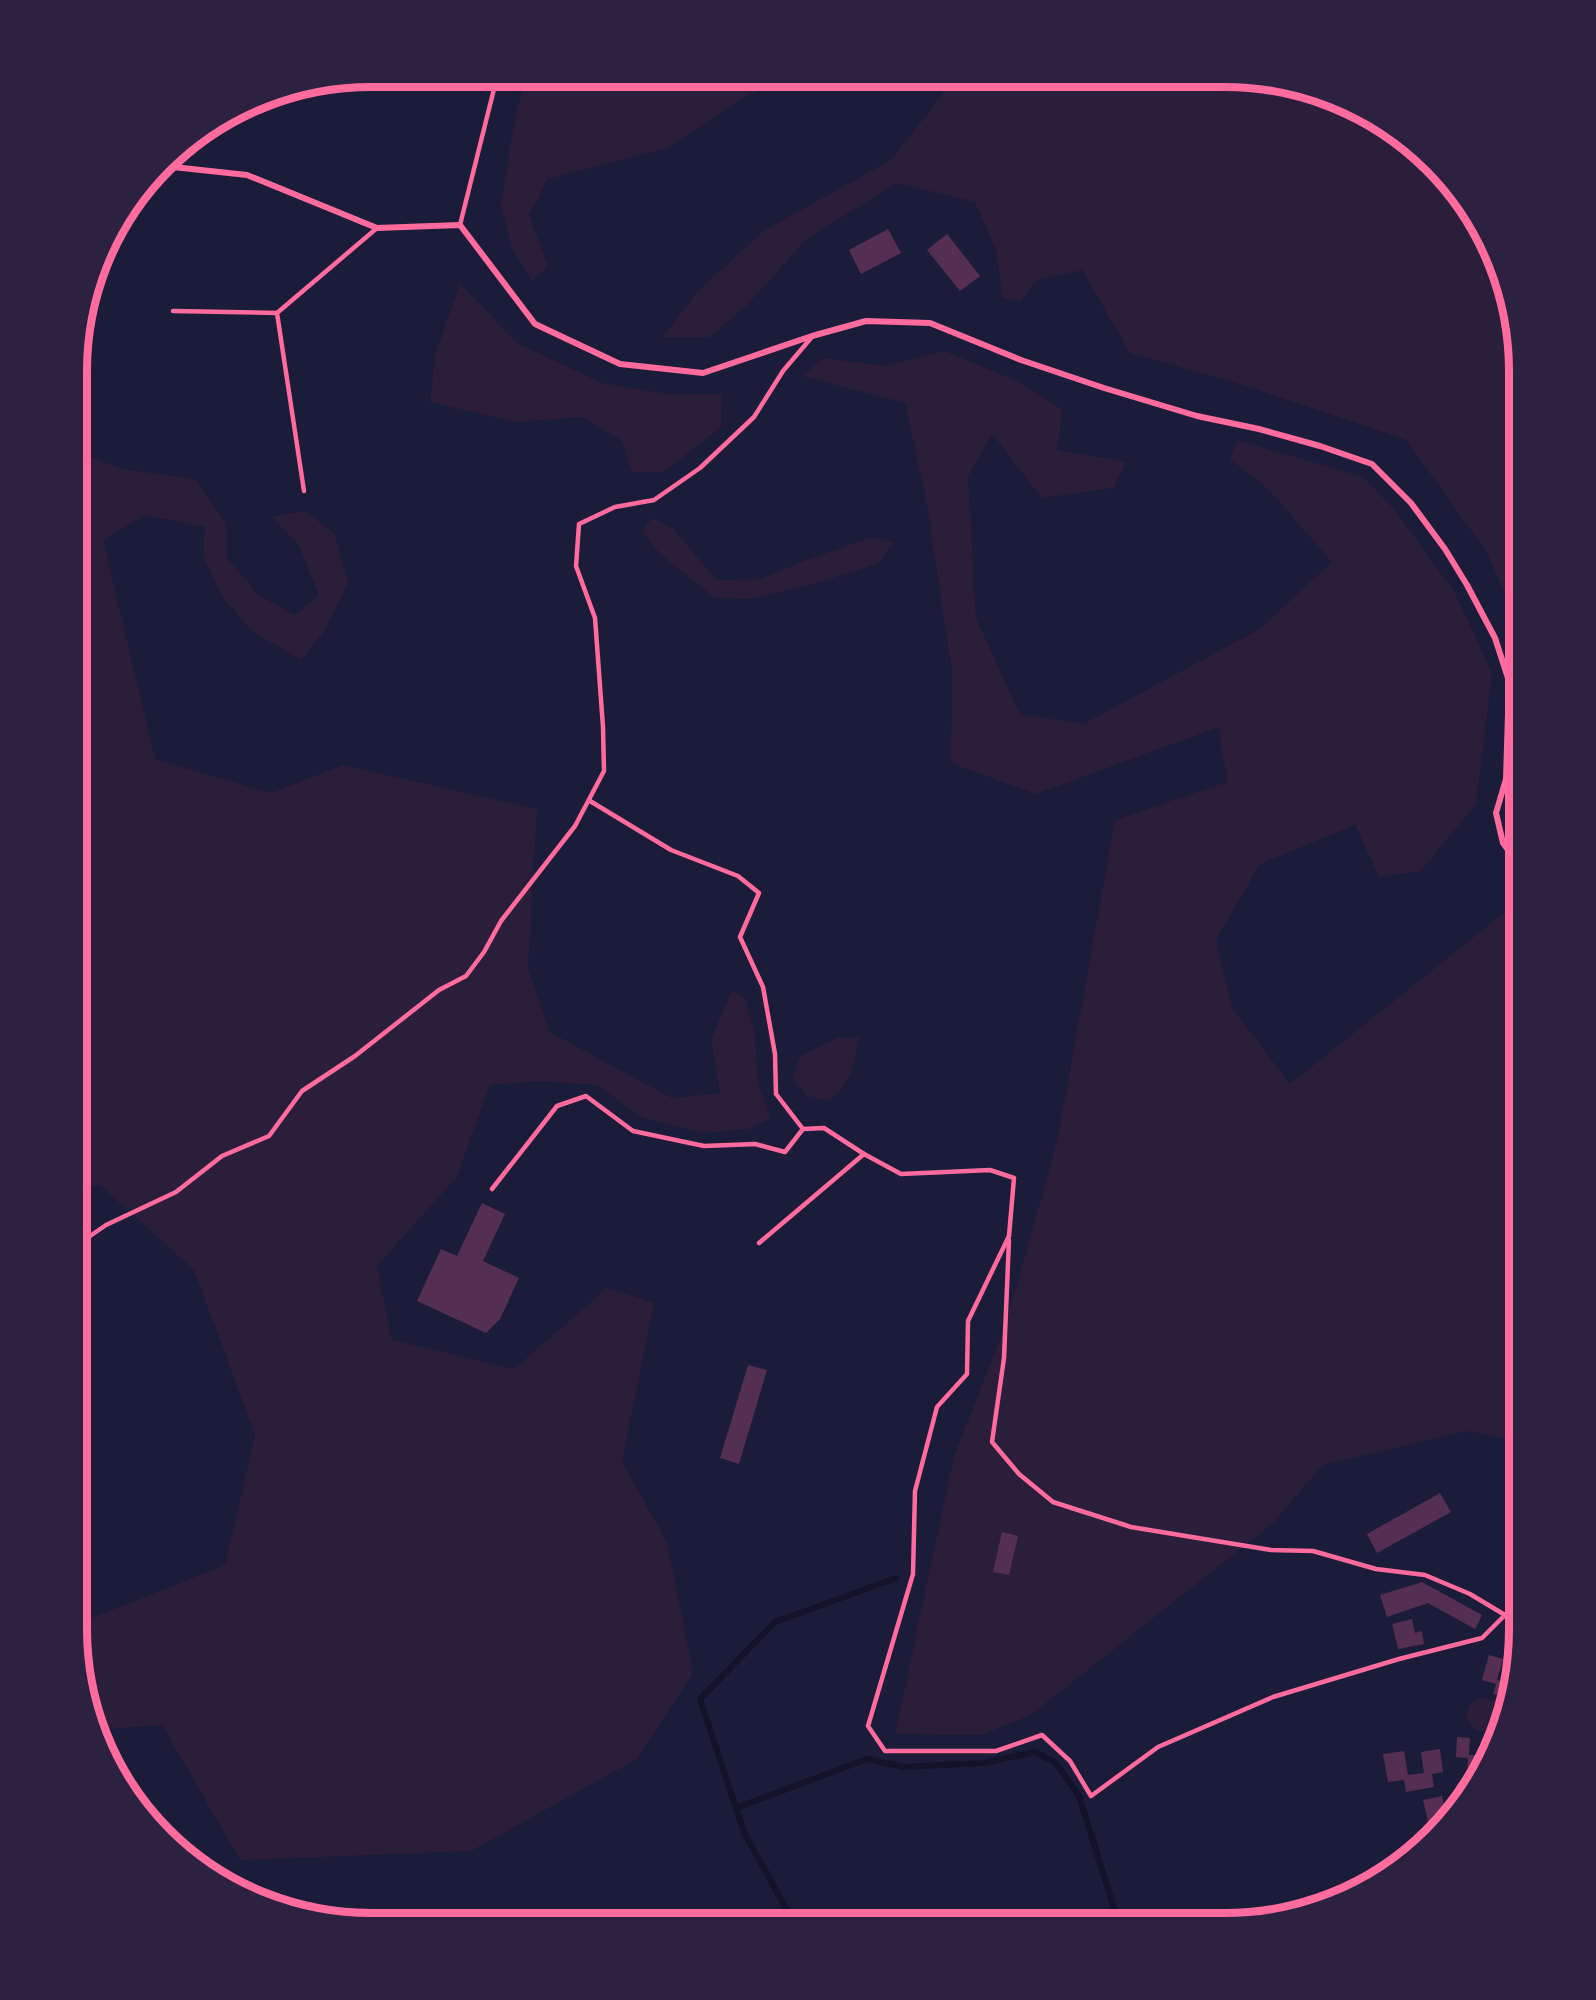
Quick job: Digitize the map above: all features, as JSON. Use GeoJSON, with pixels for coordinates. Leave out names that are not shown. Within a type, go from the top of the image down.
{"type":"FeatureCollection","features":[{"type":"Feature","properties":{"kind":"street"},"geometry":{"type":"LineString","coordinates":[[173,167],[247,175],[377,228],[460,225],[535,324],[620,364],[703,373],[812,336],[866,321],[930,323],[1021,360],[1104,388],[1197,416],[1259,429],[1320,446],[1372,464],[1411,503],[1445,549],[1495,638],[1509,681],[1506,779],[1496,813],[1503,843],[1509,851]]}},
{"type":"Feature","properties":{"kind":"lane"},"geometry":{"type":"LineString","coordinates":[[460,225],[494,87]]}},
{"type":"Feature","properties":{"kind":"lane"},"geometry":{"type":"LineString","coordinates":[[173,311],[277,313],[377,228]]}},
{"type":"Feature","properties":{"kind":"lane"},"geometry":{"type":"LineString","coordinates":[[277,313],[304,491]]}},
{"type":"Feature","properties":{"kind":"lane"},"geometry":{"type":"LineString","coordinates":[[87,1238],[106,1225],[176,1192],[222,1156],[269,1136],[302,1090],[354,1056],[439,990],[466,976],[484,952],[501,921],[575,826],[604,771],[595,618],[576,566],[579,524],[615,507],[654,500],[700,468],[754,417],[783,370],[812,336]]}},
{"type":"Feature","properties":{"kind":"lane"},"geometry":{"type":"LineString","coordinates":[[590,801],[671,850],[738,876],[759,893],[740,938],[763,987],[775,1054],[776,1094],[803,1129]]}},
{"type":"Feature","properties":{"kind":"lane"},"geometry":{"type":"LineString","coordinates":[[492,1190],[557,1106],[586,1096],[633,1131],[704,1146],[755,1144],[785,1152],[803,1129],[824,1128],[864,1154],[901,1174],[990,1170],[1014,1178],[1004,1358],[992,1442],[1019,1474],[1053,1502],[1131,1527],[1271,1550],[1313,1551],[1376,1569],[1425,1575],[1470,1594],[1509,1617]]}},
{"type":"Feature","properties":{"kind":"lane"},"geometry":{"type":"LineString","coordinates":[[759,1244],[864,1154]]}},
{"type":"Feature","properties":{"kind":"lane"},"geometry":{"type":"LineString","coordinates":[[1009,1236],[968,1321],[967,1374],[937,1407],[915,1491],[913,1574],[868,1726],[885,1751],[996,1751],[1042,1735],[1070,1761],[1091,1796],[1158,1747],[1273,1697],[1399,1659],[1482,1638],[1505,1615]]}},
{"type":"Feature","properties":{"kind":"shaded area"},"geometry":{"type":"Polygon","coordinates":[[[523,87],[770,87],[748,95],[667,148],[548,179],[529,215],[548,266],[532,281],[512,248],[501,204],[513,129],[523,87]]]}},
{"type":"Feature","properties":{"kind":"shaded area"},"geometry":{"type":"Polygon","coordinates":[[[937,87],[1262,89],[1316,102],[1350,116],[1383,135],[1426,170],[1450,198],[1471,229],[1494,280],[1504,316],[1509,371],[1509,603],[1486,551],[1406,440],[1250,387],[1130,353],[1082,270],[1038,280],[1020,301],[1002,298],[997,253],[975,202],[897,183],[808,238],[747,305],[710,337],[663,337],[697,292],[762,232],[892,159],[944,92],[937,87]]]}},
{"type":"Feature","properties":{"kind":"shaded area"},"geometry":{"type":"Polygon","coordinates":[[[460,284],[519,344],[602,383],[675,395],[722,394],[721,427],[664,472],[632,472],[622,441],[582,417],[515,422],[430,402],[435,355],[460,284]]]}},
{"type":"Feature","properties":{"kind":"shaded area"},"geometry":{"type":"Polygon","coordinates":[[[945,351],[1019,382],[1063,410],[1057,450],[1126,462],[1113,488],[1042,498],[992,434],[968,477],[976,618],[1020,714],[1083,724],[1258,630],[1332,562],[1269,490],[1230,459],[1237,440],[1363,477],[1395,510],[1455,593],[1492,673],[1476,804],[1421,871],[1379,877],[1355,825],[1260,864],[1216,940],[1232,1008],[1290,1084],[1509,909],[1509,1439],[1467,1431],[1323,1465],[1272,1524],[1031,1715],[981,1735],[895,1734],[954,1456],[1006,1324],[1058,1137],[1115,820],[1227,782],[1219,727],[1036,794],[951,763],[952,671],[926,499],[905,403],[802,376],[824,358],[883,366],[945,351]]]}},
{"type":"Feature","properties":{"kind":"shaded area"},"geometry":{"type":"Polygon","coordinates":[[[87,450],[88,456],[123,469],[195,479],[226,523],[226,557],[259,595],[295,615],[319,595],[299,546],[272,517],[305,511],[334,533],[348,584],[325,630],[301,660],[255,633],[224,600],[203,557],[205,527],[145,515],[103,540],[155,759],[271,793],[343,765],[537,809],[528,968],[550,1032],[672,1098],[720,1093],[711,1039],[732,990],[744,997],[754,1032],[759,1085],[770,1119],[748,1129],[703,1133],[643,1118],[597,1085],[539,1081],[490,1085],[456,1178],[377,1266],[392,1340],[514,1369],[607,1288],[654,1303],[622,1462],[667,1542],[693,1673],[637,1759],[471,1851],[240,1860],[162,1725],[106,1729],[92,1684],[87,1620],[225,1565],[255,1435],[194,1270],[100,1185],[87,1187],[87,450]]]}},
{"type":"Feature","properties":{"kind":"shaded area"},"geometry":{"type":"Polygon","coordinates":[[[652,518],[673,528],[716,580],[760,579],[870,538],[895,542],[877,564],[810,585],[749,599],[715,598],[660,554],[642,531],[652,518]]]}},
{"type":"Feature","properties":{"kind":"shaded area"},"geometry":{"type":"Polygon","coordinates":[[[859,1037],[851,1073],[843,1087],[828,1101],[808,1096],[792,1079],[800,1056],[837,1038],[859,1037]]]}},
{"type":"Feature","properties":{"kind":"shaded area"},"geometry":{"type":"Polygon","coordinates":[[[1480,1697],[1499,1703],[1488,1734],[1473,1728],[1465,1717],[1470,1705],[1480,1697]]]}},
{"type":"Feature","properties":{"kind":"building"},"geometry":{"type":"Polygon","coordinates":[[[888,229],[901,253],[861,274],[849,250],[888,229]]]}},
{"type":"Feature","properties":{"kind":"building"},"geometry":{"type":"Polygon","coordinates":[[[947,234],[980,276],[960,291],[927,250],[947,234]]]}},
{"type":"Feature","properties":{"kind":"building"},"geometry":{"type":"Polygon","coordinates":[[[482,1203],[505,1214],[483,1261],[519,1278],[500,1319],[486,1333],[417,1301],[441,1249],[457,1256],[482,1203]]]}},
{"type":"Feature","properties":{"kind":"building"},"geometry":{"type":"Polygon","coordinates":[[[748,1365],[767,1370],[739,1464],[720,1458],[748,1365]]]}},
{"type":"Feature","properties":{"kind":"building"},"geometry":{"type":"Polygon","coordinates":[[[1440,1493],[1451,1512],[1377,1553],[1367,1534],[1440,1493]]]}},
{"type":"Feature","properties":{"kind":"building"},"geometry":{"type":"Polygon","coordinates":[[[1002,1532],[1018,1536],[1009,1575],[993,1572],[1002,1532]]]}},
{"type":"Feature","properties":{"kind":"building"},"geometry":{"type":"Polygon","coordinates":[[[1422,1582],[1482,1615],[1475,1629],[1428,1603],[1387,1617],[1380,1595],[1422,1582]]]}},
{"type":"Feature","properties":{"kind":"building"},"geometry":{"type":"Polygon","coordinates":[[[1412,1619],[1415,1633],[1422,1631],[1424,1644],[1398,1649],[1392,1624],[1412,1619]]]}},
{"type":"Feature","properties":{"kind":"building"},"geometry":{"type":"Polygon","coordinates":[[[1489,1655],[1503,1659],[1497,1680],[1504,1682],[1501,1696],[1493,1694],[1496,1684],[1482,1680],[1489,1655]]]}},
{"type":"Feature","properties":{"kind":"building"},"geometry":{"type":"Polygon","coordinates":[[[1457,1737],[1470,1738],[1469,1755],[1479,1755],[1469,1774],[1467,1774],[1468,1758],[1456,1757],[1457,1737]]]}},
{"type":"Feature","properties":{"kind":"building"},"geometry":{"type":"Polygon","coordinates":[[[1440,1749],[1443,1772],[1432,1774],[1434,1787],[1406,1792],[1404,1780],[1388,1782],[1383,1754],[1404,1751],[1408,1775],[1424,1773],[1421,1752],[1440,1749]]]}},
{"type":"Feature","properties":{"kind":"building"},"geometry":{"type":"Polygon","coordinates":[[[1442,1796],[1445,1808],[1429,1826],[1423,1800],[1442,1796]]]}},
{"type":"Feature","properties":{"kind":"waterway"},"geometry":{"type":"LineString","coordinates":[[789,1913],[744,1832],[700,1699],[775,1622],[896,1578]]}},
{"type":"Feature","properties":{"kind":"waterway"},"geometry":{"type":"LineString","coordinates":[[736,1808],[867,1759],[903,1767],[984,1763],[1035,1752],[1056,1763],[1079,1796],[1114,1908],[1118,1913]]}}]}
